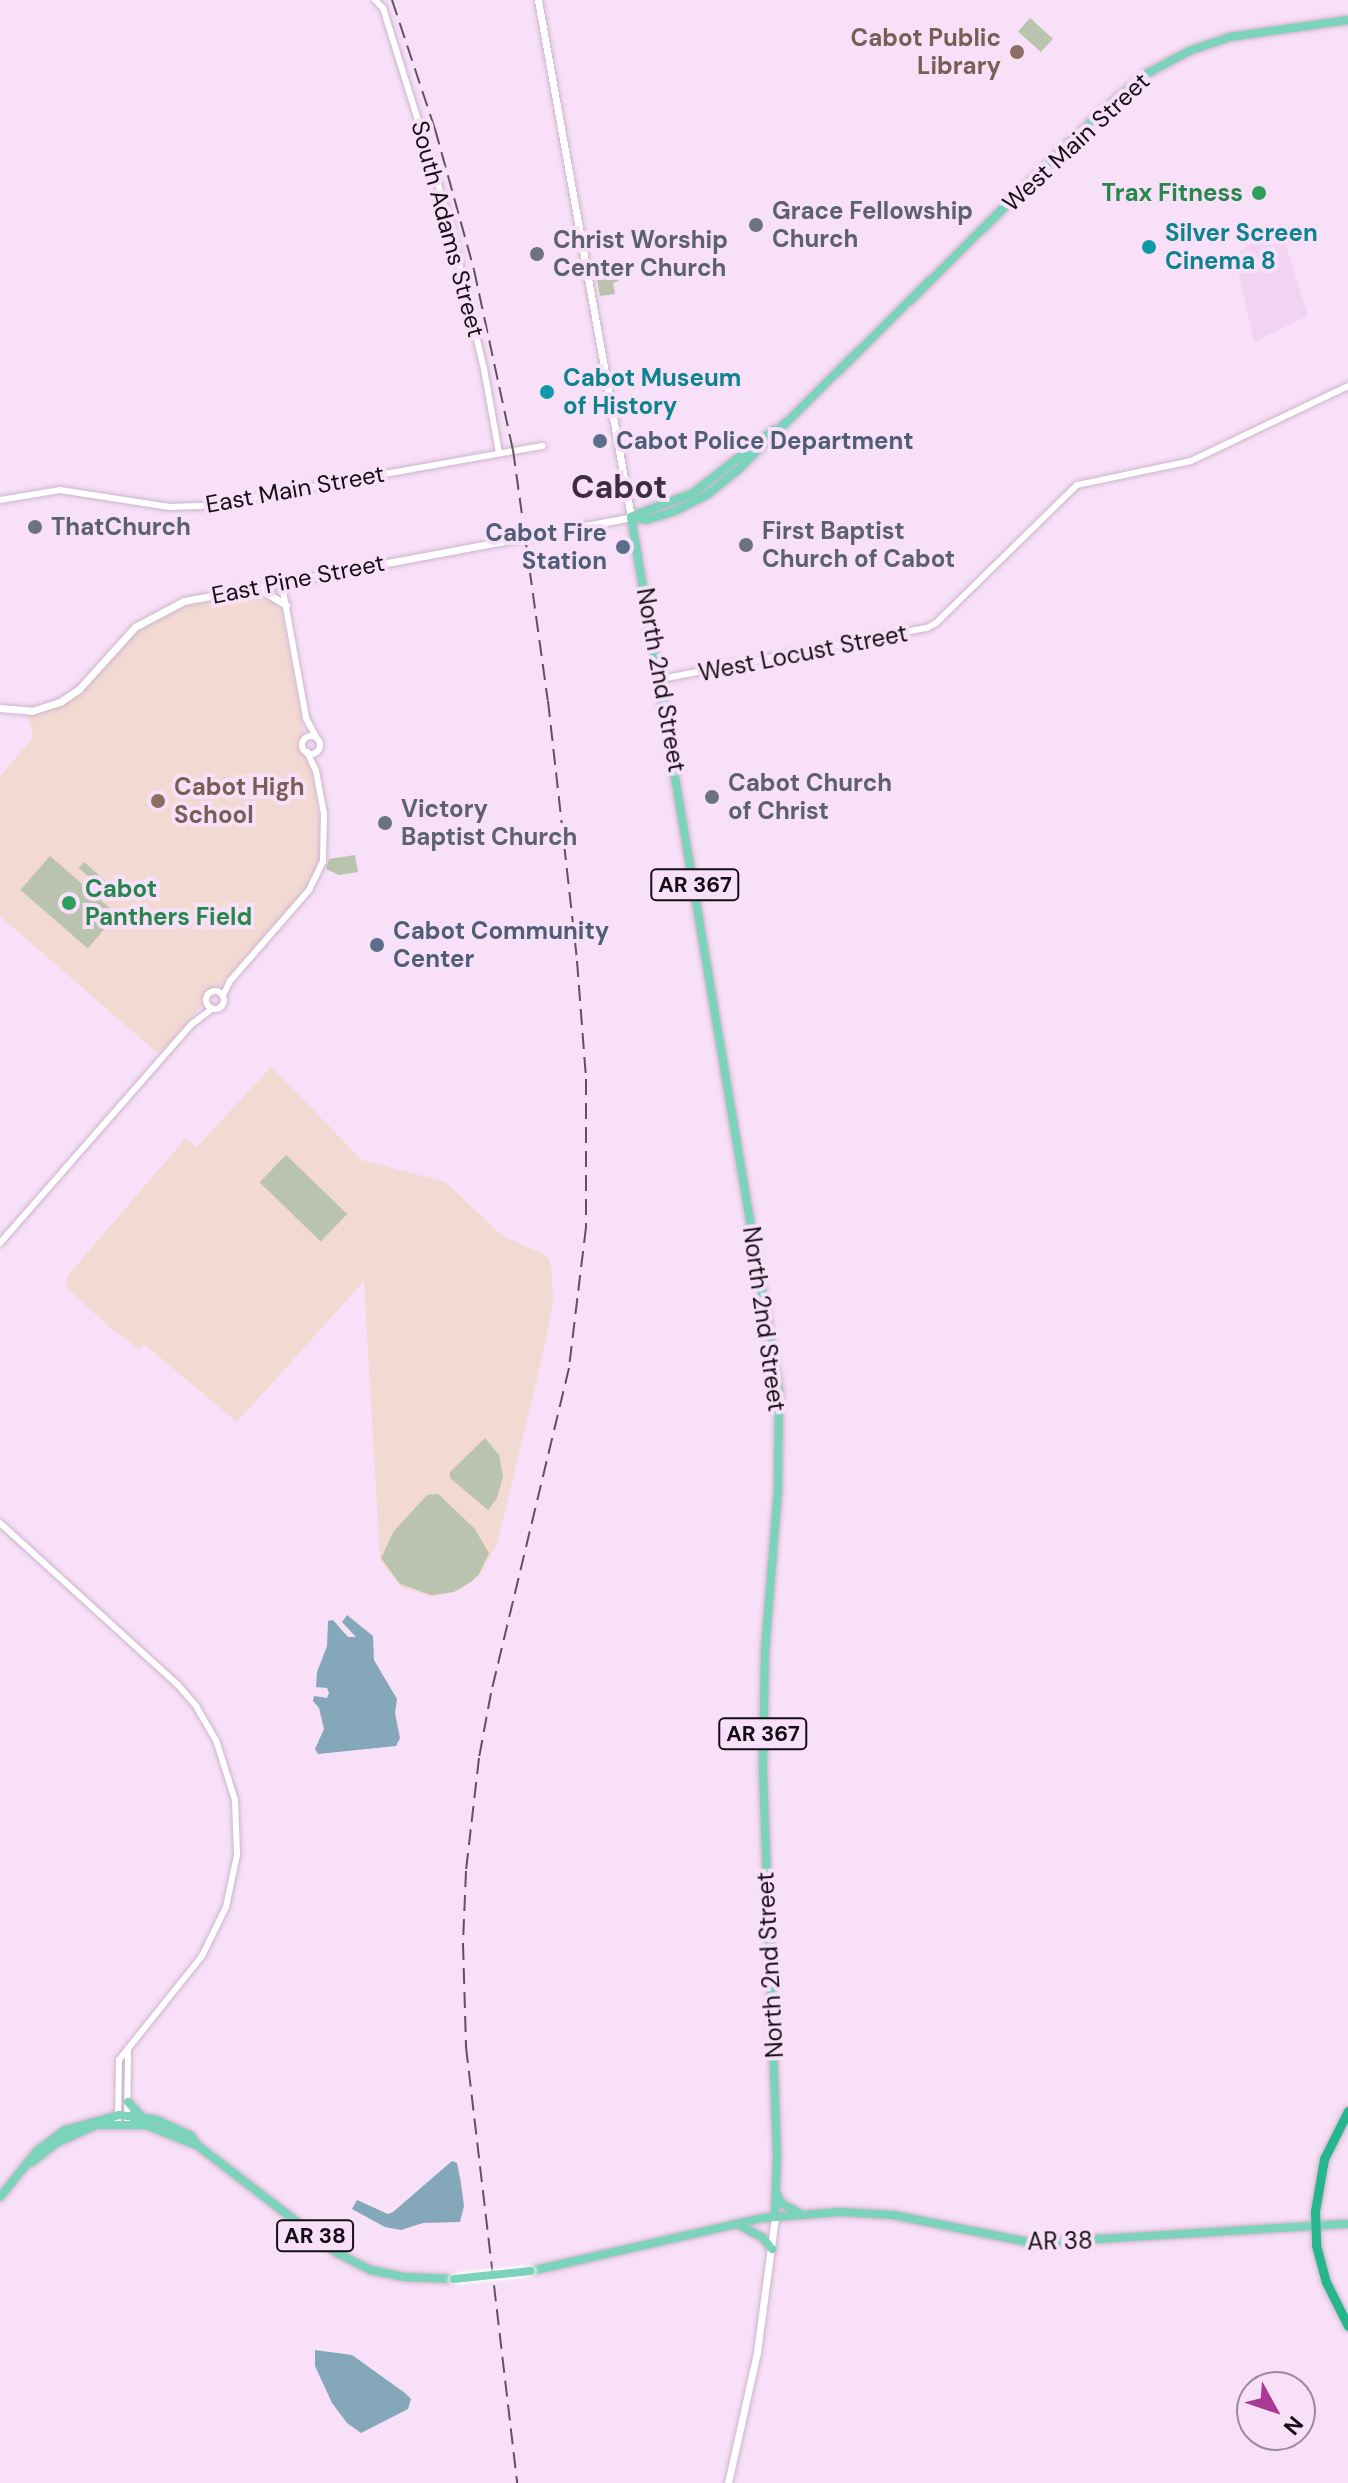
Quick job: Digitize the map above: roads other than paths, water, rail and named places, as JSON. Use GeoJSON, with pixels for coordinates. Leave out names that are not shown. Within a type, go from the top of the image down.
{"type":"FeatureCollection","features":[{"type":"Feature","properties":{"kind":"highway"},"geometry":{"type":"LineString","coordinates":[[1348,2111],[1322,2169],[1315,2226],[1326,2282],[1348,2326]]}},
{"type":"Feature","properties":{"kind":"main road","name":"North 2nd Street"},"geometry":{"type":"LineString","coordinates":[[538,0],[661,679],[779,1392],[778,1490],[765,1653],[763,1771],[777,2192],[775,2217]]}},
{"type":"Feature","properties":{"kind":"main road","name":"West Main Street"},"geometry":{"type":"LineString","coordinates":[[631,517],[693,493],[784,423],[1134,82],[1172,59],[1216,41],[1348,20]]}},
{"type":"Feature","properties":{"kind":"main road","name":"East Pine Street"},"geometry":{"type":"LineString","coordinates":[[1,709],[32,711],[60,702],[79,689],[129,632],[145,620],[184,601],[281,580],[631,517]]}},
{"type":"Feature","properties":{"kind":"main road"},"geometry":{"type":"LineString","coordinates":[[241,589],[263,591],[286,605]]}},
{"type":"Feature","properties":{"kind":"main road"},"geometry":{"type":"LineString","coordinates":[[128,2102],[142,2118]]}},
{"type":"Feature","properties":{"kind":"main road","name":"AR 38"},"geometry":{"type":"LineString","coordinates":[[0,2197],[37,2151],[65,2130],[106,2117],[158,2129],[197,2145],[337,2253],[371,2270],[393,2275],[454,2279],[531,2271],[775,2217],[861,2212],[893,2215],[1033,2243],[1348,2224]]}},
{"type":"Feature","properties":{"kind":"main road","name":"AR 38"},"geometry":{"type":"LineString","coordinates":[[25,2167],[74,2134],[96,2125],[123,2120],[142,2118],[168,2124],[191,2136],[197,2145]]}},
{"type":"Feature","properties":{"kind":"main road"},"geometry":{"type":"LineString","coordinates":[[777,2192],[781,2203],[805,2216]]}},
{"type":"Feature","properties":{"kind":"main road","name":"AR 367"},"geometry":{"type":"LineString","coordinates":[[728,2483],[757,2352],[775,2217]]}},
{"type":"Feature","properties":{"kind":"main road"},"geometry":{"type":"LineString","coordinates":[[739,2224],[762,2237],[772,2249]]}},
{"type":"Feature","properties":{"kind":"street","name":"South Adams Street"},"geometry":{"type":"LineString","coordinates":[[375,0],[383,8],[458,254],[499,453]]}},
{"type":"Feature","properties":{"kind":"street","name":"West Locust Street"},"geometry":{"type":"LineString","coordinates":[[661,679],[927,628],[936,623],[1077,485],[1191,461],[1348,386]]}},
{"type":"Feature","properties":{"kind":"street","name":"East Main Street"},"geometry":{"type":"LineString","coordinates":[[0,500],[60,490],[170,507],[205,506],[543,446]]}},
{"type":"Feature","properties":{"kind":"street"},"geometry":{"type":"LineString","coordinates":[[281,580],[306,718],[302,745],[316,771]]}},
{"type":"Feature","properties":{"kind":"street"},"geometry":{"type":"LineString","coordinates":[[0,1243],[192,1024],[210,1007],[222,1006],[221,993],[318,877],[326,839],[316,771],[316,737],[306,718]]}},
{"type":"Feature","properties":{"kind":"street"},"geometry":{"type":"LineString","coordinates":[[304,739],[316,737]]}},
{"type":"Feature","properties":{"kind":"street"},"geometry":{"type":"LineString","coordinates":[[307,752],[318,750]]}},
{"type":"Feature","properties":{"kind":"street"},"geometry":{"type":"LineString","coordinates":[[210,1007],[208,994],[221,993]]}},
{"type":"Feature","properties":{"kind":"street"},"geometry":{"type":"LineString","coordinates":[[0,1523],[178,1685],[202,1716],[230,1778],[238,1823],[237,1855],[226,1907],[202,1956],[119,2060],[123,2120]]}},
{"type":"Feature","properties":{"kind":"street"},"geometry":{"type":"LineString","coordinates":[[123,2120],[128,2102],[125,2072],[128,2045]]}},
{"type":"Feature","properties":{"kind":"street"},"geometry":{"type":"LineString","coordinates":[[106,2117],[115,2103],[119,2083]]}},
{"type":"Feature","properties":{"kind":"water"},"geometry":{"type":"Polygon","coordinates":[[[347,1615],[373,1636],[374,1660],[397,1699],[395,1713],[400,1738],[396,1746],[318,1754],[315,1749],[324,1729],[319,1708],[313,1701],[314,1696],[327,1698],[329,1693],[327,1688],[316,1687],[317,1672],[327,1646],[328,1621],[333,1620],[348,1637],[356,1637],[342,1622],[347,1615]]]}},
{"type":"Feature","properties":{"kind":"water"},"geometry":{"type":"Polygon","coordinates":[[[452,2161],[457,2163],[461,2183],[464,2206],[460,2222],[423,2223],[401,2230],[385,2227],[352,2209],[357,2200],[388,2214],[393,2212],[452,2161]]]}},
{"type":"Feature","properties":{"kind":"water"},"geometry":{"type":"Polygon","coordinates":[[[315,2350],[352,2355],[405,2393],[411,2399],[408,2409],[361,2433],[347,2423],[332,2403],[315,2366],[315,2350]]]}},
{"type":"Feature","properties":{"kind":"railway"},"geometry":{"type":"LineString","coordinates":[[392,0],[435,129],[474,270],[513,450],[548,701],[577,961],[586,1079],[586,1227],[569,1368],[491,1693],[479,1758],[466,1871],[463,1944],[466,2047],[517,2483]]}},
{"type":"Feature","properties":{"kind":"place","name":"Cabot Public Library"},"geometry":{"type":"Point","coordinates":[1017,52]}},
{"type":"Feature","properties":{"kind":"place","name":"Trax Fitness"},"geometry":{"type":"Point","coordinates":[1259,193]}},
{"type":"Feature","properties":{"kind":"place","name":"Grace Fellowship Church"},"geometry":{"type":"Point","coordinates":[756,225]}},
{"type":"Feature","properties":{"kind":"place","name":"Silver Screen Cinema 8"},"geometry":{"type":"Point","coordinates":[1149,247]}},
{"type":"Feature","properties":{"kind":"place","name":"Christ Worship Center Church"},"geometry":{"type":"Point","coordinates":[537,254]}},
{"type":"Feature","properties":{"kind":"place","name":"Cabot Museum of History"},"geometry":{"type":"Point","coordinates":[547,392]}},
{"type":"Feature","properties":{"kind":"place","name":"Cabot Police Department"},"geometry":{"type":"Point","coordinates":[600,441]}},
{"type":"Feature","properties":{"kind":"place","name":"ThatChurch"},"geometry":{"type":"Point","coordinates":[35,527]}},
{"type":"Feature","properties":{"kind":"place","name":"First Baptist Church of Cabot"},"geometry":{"type":"Point","coordinates":[746,545]}},
{"type":"Feature","properties":{"kind":"place","name":"Cabot Fire Station"},"geometry":{"type":"Point","coordinates":[623,547]}},
{"type":"Feature","properties":{"kind":"place","name":"Cabot Church of Christ"},"geometry":{"type":"Point","coordinates":[712,797]}},
{"type":"Feature","properties":{"kind":"place","name":"Cabot High School"},"geometry":{"type":"Point","coordinates":[158,801]}},
{"type":"Feature","properties":{"kind":"place","name":"Victory Baptist Church"},"geometry":{"type":"Point","coordinates":[385,823]}},
{"type":"Feature","properties":{"kind":"place","name":"Cabot Panthers Field"},"geometry":{"type":"Point","coordinates":[69,903]}},
{"type":"Feature","properties":{"kind":"place","name":"Cabot Community Center"},"geometry":{"type":"Point","coordinates":[377,945]}},
{"type":"Feature","properties":{"kind":"district","name":"Cabot"},"geometry":{"type":"Point","coordinates":[619,487]}}]}
